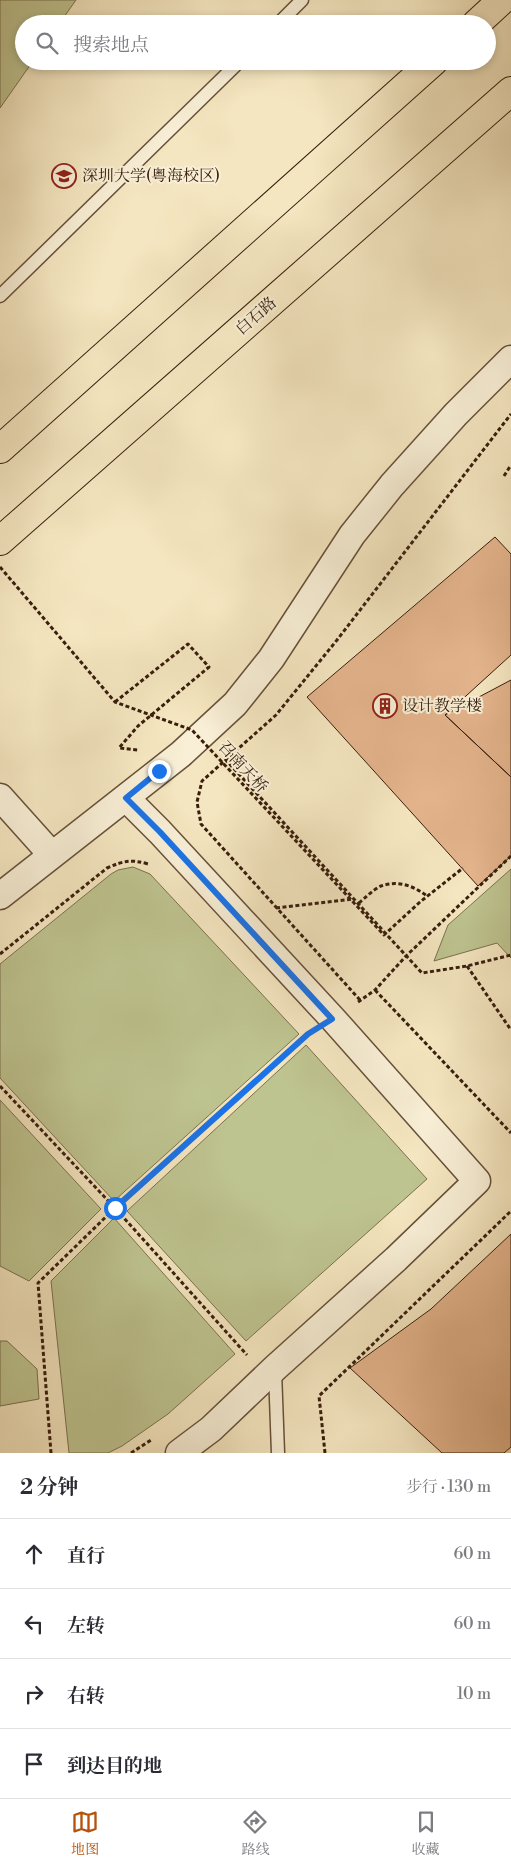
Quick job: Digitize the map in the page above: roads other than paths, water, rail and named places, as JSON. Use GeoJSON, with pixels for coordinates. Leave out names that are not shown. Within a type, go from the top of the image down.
{"type":"FeatureCollection","features":[{"type":"Feature","properties":{"kind":"main road"},"geometry":{"type":"LineString","coordinates":[[486,15],[502,0]]}},
{"type":"Feature","properties":{"kind":"main road"},"geometry":{"type":"LineString","coordinates":[[0,449],[424,70]]}},
{"type":"Feature","properties":{"kind":"main road","name":"白石路"},"geometry":{"type":"LineString","coordinates":[[0,541],[511,91]]}},
{"type":"Feature","properties":{"kind":"street"},"geometry":{"type":"LineString","coordinates":[[0,896],[181,754],[235,704],[271,659],[352,535],[392,485],[456,414],[511,359]]}},
{"type":"Feature","properties":{"kind":"street"},"geometry":{"type":"LineString","coordinates":[[0,797],[52,855]]}},
{"type":"Feature","properties":{"kind":"street"},"geometry":{"type":"LineString","coordinates":[[126,798],[160,832],[332,1019],[477,1181],[396,1259],[275,1368],[211,1429],[179,1453]]}},
{"type":"Feature","properties":{"kind":"lane"},"geometry":{"type":"LineString","coordinates":[[287,15],[302,0]]}},
{"type":"Feature","properties":{"kind":"lane"},"geometry":{"type":"LineString","coordinates":[[0,296],[231,70]]}},
{"type":"Feature","properties":{"kind":"lane"},"geometry":{"type":"LineString","coordinates":[[275,1368],[278,1453]]}},
{"type":"Feature","properties":{"kind":"place","name":"深圳大学(粤海校区)"},"geometry":{"type":"Point","coordinates":[64,176]}},
{"type":"Feature","properties":{"kind":"place","name":"设计教学楼"},"geometry":{"type":"Point","coordinates":[385,706]}}]}
